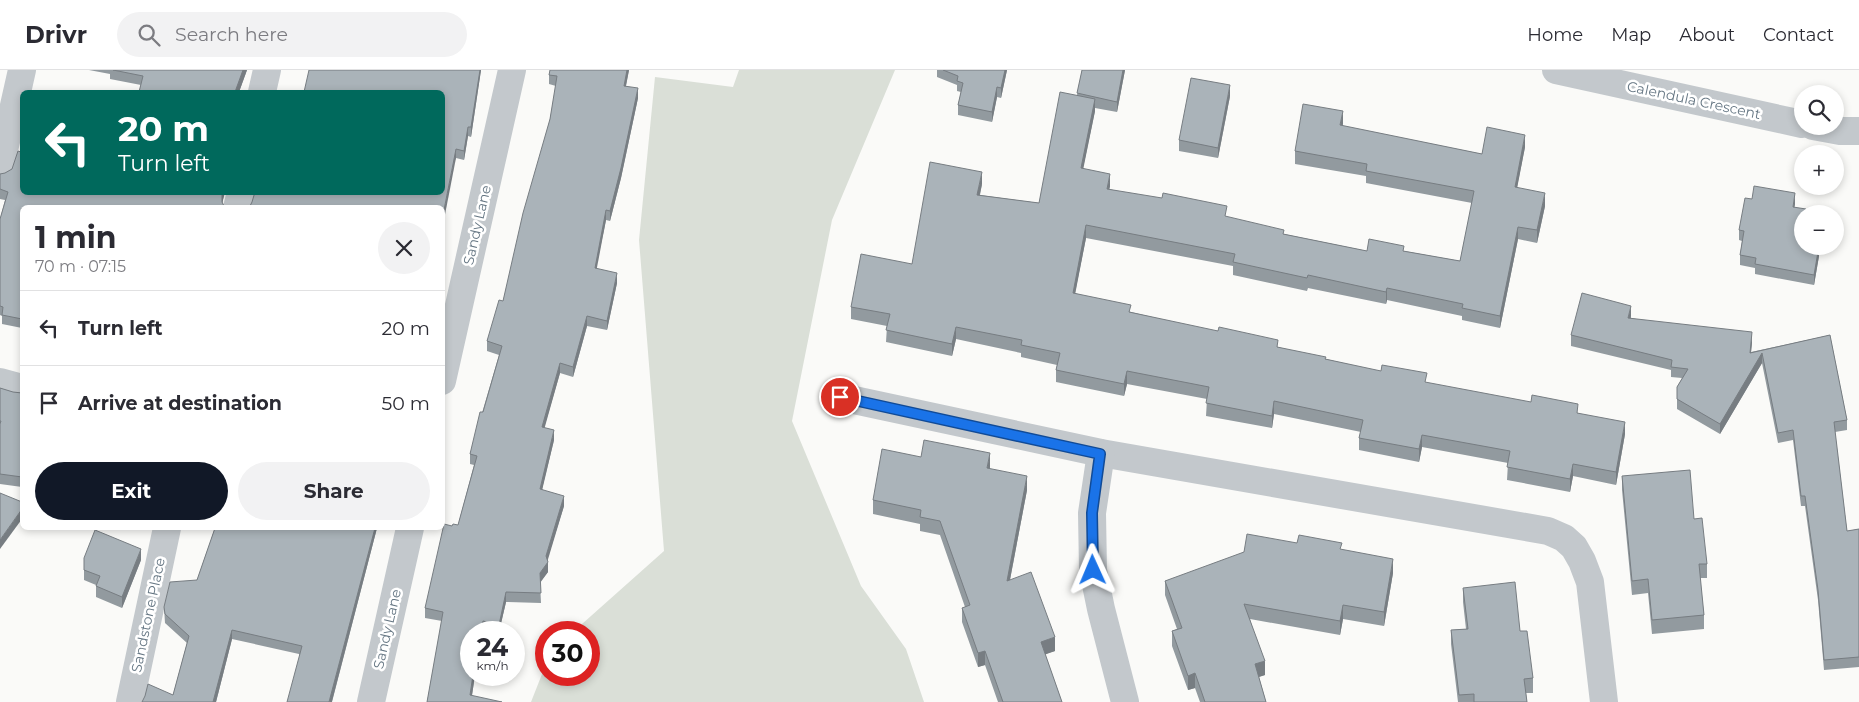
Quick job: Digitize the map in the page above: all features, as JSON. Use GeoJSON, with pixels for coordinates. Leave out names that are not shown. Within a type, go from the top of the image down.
{"type":"FeatureCollection","features":[{"type":"Feature","properties":{"kind":"street"},"geometry":{"type":"LineString","coordinates":[[0,168],[16,124],[22,70]]}},
{"type":"Feature","properties":{"kind":"street"},"geometry":{"type":"LineString","coordinates":[[262,90],[267,70]]}},
{"type":"Feature","properties":{"kind":"street","name":"Sandy Lane"},"geometry":{"type":"LineString","coordinates":[[445,368],[512,70]]}},
{"type":"Feature","properties":{"kind":"street","name":"Calendula Crescent"},"geometry":{"type":"LineString","coordinates":[[1556,70],[1794,122]]}},
{"type":"Feature","properties":{"kind":"street"},"geometry":{"type":"LineString","coordinates":[[1844,131],[1859,131]]}},
{"type":"Feature","properties":{"kind":"street"},"geometry":{"type":"LineString","coordinates":[[0,382],[20,387]]}},
{"type":"Feature","properties":{"kind":"street"},"geometry":{"type":"LineString","coordinates":[[840,397],[1100,454],[1548,530],[1564,538],[1574,547],[1590,582],[1604,702]]}},
{"type":"Feature","properties":{"kind":"street"},"geometry":{"type":"LineString","coordinates":[[1100,454],[1092,513],[1093,570],[1125,702]]}},
{"type":"Feature","properties":{"kind":"street","name":"Sandstone Place"},"geometry":{"type":"LineString","coordinates":[[130,702],[167,530]]}},
{"type":"Feature","properties":{"kind":"street","name":"Sandy Lane"},"geometry":{"type":"LineString","coordinates":[[371,702],[410,530]]}},
{"type":"Feature","properties":{"kind":"shaded area"},"geometry":{"type":"Polygon","coordinates":[[[739,70],[895,70],[832,220],[792,421],[861,586],[906,649],[924,702],[531,702],[537,686],[600,686],[600,621],[585,621],[664,551],[639,240],[655,77],[733,87],[739,70]]]}},
{"type":"Feature","properties":{"kind":"building"},"geometry":{"type":"Polygon","coordinates":[[[113,70],[243,70],[236,90],[140,90],[143,76],[113,70]]]}},
{"type":"Feature","properties":{"kind":"building"},"geometry":{"type":"Polygon","coordinates":[[[309,70],[480,70],[471,127],[468,127],[464,151],[456,149],[445,205],[250,205],[254,195],[445,195],[445,90],[304,90],[309,70]]]}},
{"type":"Feature","properties":{"kind":"building"},"geometry":{"type":"Polygon","coordinates":[[[550,70],[627,70],[624,86],[638,88],[610,211],[606,210],[595,268],[617,273],[607,321],[587,316],[573,367],[560,363],[542,427],[554,430],[540,489],[564,496],[546,556],[548,562],[540,573],[541,593],[506,592],[500,621],[460,621],[460,686],[471,686],[470,695],[502,702],[427,702],[443,612],[425,608],[443,530],[445,530],[445,524],[458,525],[477,456],[470,454],[480,412],[483,412],[502,346],[487,341],[499,300],[503,301],[523,213],[550,119],[557,76],[549,75],[550,70]]]}},
{"type":"Feature","properties":{"kind":"building"},"geometry":{"type":"Polygon","coordinates":[[[943,70],[1005,70],[1001,88],[997,87],[992,112],[958,105],[963,83],[957,81],[958,76],[943,70]]]}},
{"type":"Feature","properties":{"kind":"building"},"geometry":{"type":"Polygon","coordinates":[[[1082,70],[1123,70],[1117,102],[1077,93],[1082,70]]]}},
{"type":"Feature","properties":{"kind":"building"},"geometry":{"type":"Polygon","coordinates":[[[1191,78],[1230,85],[1218,148],[1179,140],[1191,78]]]}},
{"type":"Feature","properties":{"kind":"building"},"geometry":{"type":"Polygon","coordinates":[[[1060,92],[1095,99],[1081,168],[1110,174],[1107,189],[1162,198],[1163,193],[1227,206],[1225,216],[1284,230],[1283,234],[1367,251],[1369,239],[1404,246],[1403,251],[1460,261],[1474,191],[1366,171],[1367,164],[1295,151],[1303,104],[1343,111],[1340,125],[1482,154],[1487,127],[1525,135],[1515,187],[1545,193],[1537,230],[1518,227],[1500,316],[1462,308],[1463,304],[1387,288],[1386,292],[1308,275],[1307,278],[1233,262],[1235,254],[1086,225],[1073,293],[1131,305],[1129,312],[1218,331],[1219,327],[1278,340],[1277,347],[1326,357],[1325,359],[1381,371],[1382,365],[1427,373],[1425,382],[1531,402],[1532,395],[1578,404],[1577,413],[1625,422],[1616,472],[1573,464],[1570,479],[1507,467],[1510,451],[1422,435],[1419,449],[1359,438],[1363,420],[1274,401],[1272,416],[1206,403],[1209,387],[1127,371],[1124,384],[1056,370],[1060,353],[1021,345],[1022,340],[956,327],[952,344],[886,330],[890,314],[851,307],[861,254],[912,264],[930,162],[982,172],[977,195],[1039,203],[1060,92]]]}},
{"type":"Feature","properties":{"kind":"building"},"geometry":{"type":"Polygon","coordinates":[[[18,151],[20,152],[20,195],[222,195],[224,205],[20,205],[20,319],[2,315],[3,307],[0,306],[0,219],[8,192],[0,189],[0,174],[12,169],[18,151]]]}},
{"type":"Feature","properties":{"kind":"building"},"geometry":{"type":"Polygon","coordinates":[[[1754,186],[1794,193],[1794,255],[1817,255],[1814,275],[1755,264],[1756,258],[1740,255],[1744,231],[1739,230],[1745,198],[1752,199],[1754,186]]]}},
{"type":"Feature","properties":{"kind":"building"},"geometry":{"type":"Polygon","coordinates":[[[1582,293],[1631,306],[1628,318],[1752,332],[1750,353],[1830,335],[1847,420],[1834,422],[1847,531],[1859,529],[1859,657],[1824,660],[1818,590],[1805,496],[1801,496],[1793,430],[1778,433],[1762,353],[1720,424],[1677,399],[1677,387],[1688,369],[1671,367],[1672,360],[1571,335],[1582,293]]]}},
{"type":"Feature","properties":{"kind":"building"},"geometry":{"type":"Polygon","coordinates":[[[0,388],[20,393],[20,477],[0,474],[0,388]]]}},
{"type":"Feature","properties":{"kind":"building"},"geometry":{"type":"Polygon","coordinates":[[[924,440],[990,453],[987,468],[1027,476],[1007,581],[1031,572],[1055,637],[1041,642],[1062,702],[1003,702],[985,651],[978,653],[962,608],[970,605],[940,521],[920,517],[921,510],[873,500],[882,449],[921,457],[924,440]]]}},
{"type":"Feature","properties":{"kind":"building"},"geometry":{"type":"Polygon","coordinates":[[[1690,470],[1694,519],[1702,518],[1707,564],[1699,564],[1704,615],[1652,620],[1648,579],[1632,581],[1622,476],[1690,470]]]}},
{"type":"Feature","properties":{"kind":"building"},"geometry":{"type":"Polygon","coordinates":[[[0,493],[20,501],[20,512],[0,540],[0,493]]]}},
{"type":"Feature","properties":{"kind":"building"},"geometry":{"type":"Polygon","coordinates":[[[95,530],[141,549],[122,597],[96,586],[100,576],[84,570],[84,558],[95,530]]]}},
{"type":"Feature","properties":{"kind":"building"},"geometry":{"type":"Polygon","coordinates":[[[214,530],[374,530],[329,702],[287,702],[302,646],[232,630],[213,702],[142,702],[148,684],[173,695],[189,636],[165,614],[164,607],[170,582],[197,580],[214,530]]]}},
{"type":"Feature","properties":{"kind":"building"},"geometry":{"type":"Polygon","coordinates":[[[1247,534],[1297,543],[1299,535],[1342,543],[1340,549],[1393,559],[1384,612],[1343,605],[1340,621],[1244,604],[1265,661],[1255,664],[1266,702],[1205,702],[1195,673],[1188,676],[1172,631],[1182,628],[1165,581],[1244,552],[1247,534]]]}},
{"type":"Feature","properties":{"kind":"building"},"geometry":{"type":"Polygon","coordinates":[[[1515,582],[1520,631],[1527,631],[1533,678],[1524,679],[1527,702],[1474,702],[1474,694],[1459,695],[1451,630],[1468,629],[1463,588],[1515,582]]]}},
{"type":"Feature","properties":{"kind":"route"},"geometry":{"type":"LineString","coordinates":[[840,397],[1100,454],[1092,513],[1093,570]]}}]}
